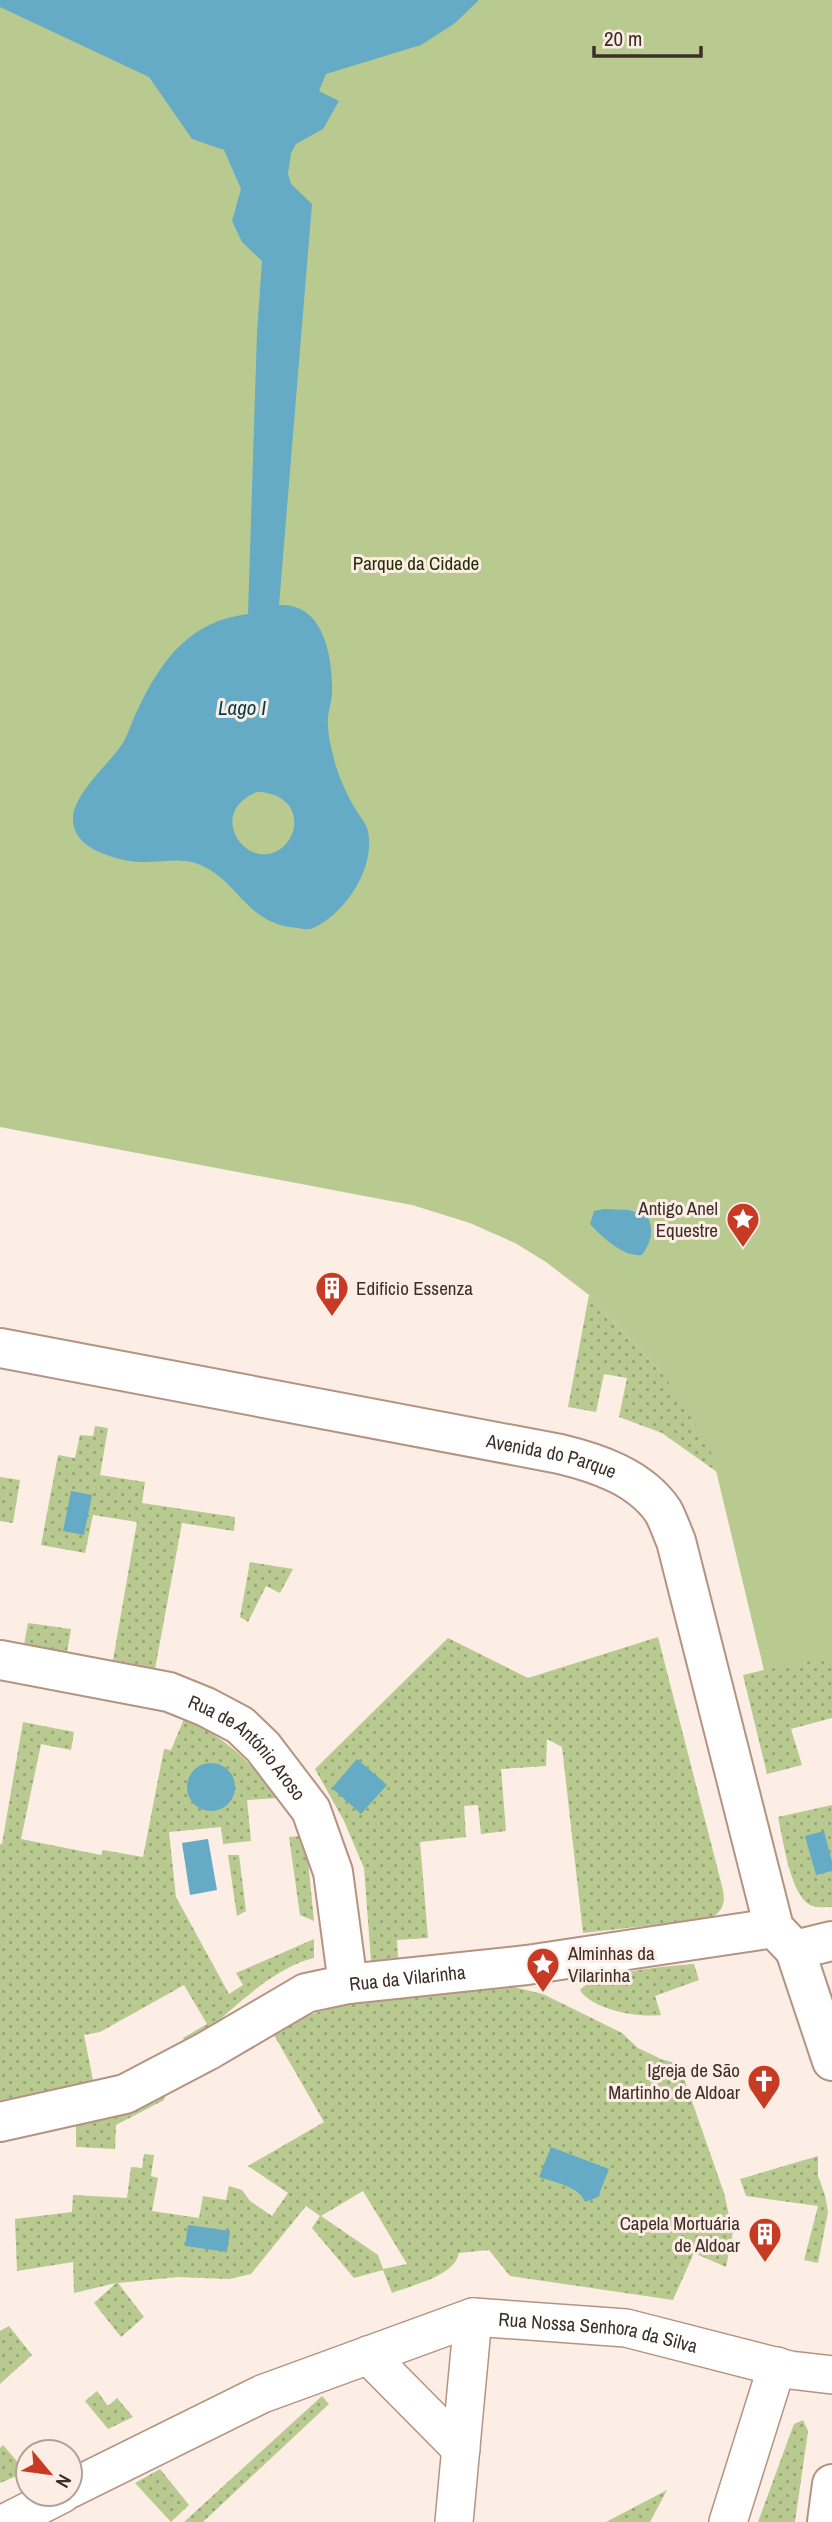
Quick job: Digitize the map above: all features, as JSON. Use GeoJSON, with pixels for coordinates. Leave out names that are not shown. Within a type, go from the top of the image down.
{"type":"FeatureCollection","features":[{"type":"Feature","properties":{"kind":"street","name":"Avenida do Parque"},"geometry":{"type":"LineString","coordinates":[[0,1348],[559,1454],[611,1470],[639,1487],[663,1511],[676,1541],[785,1939],[832,2061]]}},
{"type":"Feature","properties":{"kind":"street","name":"Rua de António Aroso"},"geometry":{"type":"LineString","coordinates":[[0,1660],[169,1692],[240,1725],[263,1747],[311,1810],[334,1872],[348,1984]]}},
{"type":"Feature","properties":{"kind":"street","name":"Rua da Vilarinha"},"geometry":{"type":"LineString","coordinates":[[0,2122],[125,2094],[207,2051],[306,1993],[348,1984],[785,1939],[832,1941]]}},
{"type":"Feature","properties":{"kind":"street","name":"Rua Nossa Senhora da Silva"},"geometry":{"type":"LineString","coordinates":[[84,2482],[262,2394],[473,2317],[626,2328],[777,2366],[832,2375]]}},
{"type":"Feature","properties":{"kind":"street"},"geometry":{"type":"LineString","coordinates":[[454,2522],[473,2317]]}},
{"type":"Feature","properties":{"kind":"street"},"geometry":{"type":"LineString","coordinates":[[368,2355],[461,2449]]}},
{"type":"Feature","properties":{"kind":"street"},"geometry":{"type":"LineString","coordinates":[[728,2522],[777,2366]]}},
{"type":"Feature","properties":{"kind":"street"},"geometry":{"type":"LineString","coordinates":[[827,2522],[832,2484]]}},
{"type":"Feature","properties":{"kind":"street"},"geometry":{"type":"LineString","coordinates":[[7,2522],[34,2508]]}},
{"type":"Feature","properties":{"kind":"green space","name":"Parque da Cidade"},"geometry":{"type":"Polygon","coordinates":[[[0,0],[832,0],[832,1657],[764,1670],[712,1454],[662,1373],[589,1295],[546,1262],[515,1243],[470,1223],[412,1205],[0,1127],[0,0]]]}},
{"type":"Feature","properties":{"kind":"green space"},"geometry":{"type":"Polygon","coordinates":[[[589,1295],[662,1373],[669,1370],[719,1450],[759,1649],[717,1472],[662,1433],[619,1417],[627,1378],[604,1374],[596,1412],[568,1407],[589,1295]]]}},
{"type":"Feature","properties":{"kind":"green space"},"geometry":{"type":"Polygon","coordinates":[[[95,1426],[108,1428],[100,1475],[145,1482],[142,1503],[235,1517],[234,1531],[182,1523],[155,1669],[113,1660],[137,1522],[93,1515],[85,1553],[41,1545],[58,1455],[75,1458],[80,1435],[93,1436],[95,1426]]]}},
{"type":"Feature","properties":{"kind":"green space"},"geometry":{"type":"Polygon","coordinates":[[[0,1477],[20,1480],[13,1523],[0,1521],[0,1477]]]}},
{"type":"Feature","properties":{"kind":"green space"},"geometry":{"type":"Polygon","coordinates":[[[250,1562],[293,1569],[280,1593],[266,1586],[248,1622],[240,1617],[250,1562]]]}},
{"type":"Feature","properties":{"kind":"green space"},"geometry":{"type":"Polygon","coordinates":[[[28,1623],[71,1629],[67,1652],[24,1645],[28,1623]]]}},
{"type":"Feature","properties":{"kind":"green space"},"geometry":{"type":"Polygon","coordinates":[[[658,1637],[722,1886],[724,1897],[717,1914],[707,1919],[583,1933],[562,1747],[547,1739],[546,1766],[501,1769],[506,1831],[481,1834],[478,1805],[464,1806],[466,1837],[420,1842],[428,1938],[397,1940],[398,1958],[371,1961],[364,1868],[344,1821],[315,1769],[448,1638],[528,1678],[658,1637]]]}},
{"type":"Feature","properties":{"kind":"green space"},"geometry":{"type":"Polygon","coordinates":[[[832,1641],[832,1718],[791,1729],[802,1765],[767,1774],[743,1675],[764,1670],[762,1661],[832,1641]]]}},
{"type":"Feature","properties":{"kind":"green space"},"geometry":{"type":"Polygon","coordinates":[[[184,1719],[237,1752],[280,1798],[247,1800],[251,1841],[223,1844],[221,1827],[169,1832],[176,1897],[229,1994],[243,1985],[236,1973],[314,1939],[314,1958],[281,1972],[264,1983],[188,2048],[183,2038],[207,2024],[184,1985],[100,2032],[84,2035],[95,2090],[0,2106],[0,1844],[23,1722],[74,1732],[71,1750],[41,1744],[21,1839],[101,1855],[103,1850],[143,1857],[164,1749],[171,1750],[184,1719]]]}},
{"type":"Feature","properties":{"kind":"green space"},"geometry":{"type":"Polygon","coordinates":[[[832,1805],[832,1907],[815,1907],[803,1899],[792,1878],[778,1817],[832,1805]]]}},
{"type":"Feature","properties":{"kind":"green space"},"geometry":{"type":"Polygon","coordinates":[[[301,1836],[308,1860],[314,1921],[300,1915],[289,1837],[301,1836]]]}},
{"type":"Feature","properties":{"kind":"green space"},"geometry":{"type":"Polygon","coordinates":[[[228,1855],[239,1855],[246,1911],[237,1916],[228,1855]]]}},
{"type":"Feature","properties":{"kind":"green space"},"geometry":{"type":"Polygon","coordinates":[[[694,1964],[699,1980],[655,1996],[661,2015],[617,2011],[595,2003],[580,1990],[617,1974],[694,1964]]]}},
{"type":"Feature","properties":{"kind":"green space"},"geometry":{"type":"Polygon","coordinates":[[[500,1984],[543,1994],[622,2033],[638,2048],[679,2064],[724,2193],[733,2232],[726,2267],[694,2253],[673,2300],[510,2276],[489,2250],[459,2253],[450,2268],[441,2274],[392,2293],[383,2270],[354,2278],[312,2228],[320,2216],[306,2206],[251,2274],[229,2279],[178,2277],[118,2283],[144,2317],[121,2337],[94,2303],[116,2283],[74,2293],[73,2262],[17,2271],[15,2219],[72,2212],[73,2195],[127,2198],[131,2167],[142,2168],[144,2154],[154,2155],[151,2176],[158,2178],[152,2211],[199,2218],[203,2196],[226,2200],[229,2186],[242,2190],[250,2201],[272,2216],[288,2193],[248,2166],[324,2122],[274,2035],[308,2015],[347,2004],[500,1984]],[[363,2191],[321,2216],[378,2255],[383,2269],[407,2264],[363,2191]]]}},
{"type":"Feature","properties":{"kind":"green space"},"geometry":{"type":"Polygon","coordinates":[[[166,2088],[164,2100],[116,2125],[115,2149],[76,2147],[76,2122],[166,2088]]]}},
{"type":"Feature","properties":{"kind":"green space"},"geometry":{"type":"Polygon","coordinates":[[[818,2156],[818,2176],[828,2212],[818,2263],[804,2260],[818,2206],[746,2196],[740,2179],[818,2156]]]}},
{"type":"Feature","properties":{"kind":"green space"},"geometry":{"type":"Polygon","coordinates":[[[9,2326],[32,2355],[0,2384],[0,2331],[9,2326]]]}},
{"type":"Feature","properties":{"kind":"green space"},"geometry":{"type":"Polygon","coordinates":[[[97,2391],[108,2406],[117,2398],[133,2417],[108,2429],[85,2401],[97,2391]]]}},
{"type":"Feature","properties":{"kind":"green space"},"geometry":{"type":"Polygon","coordinates":[[[322,2396],[329,2404],[203,2522],[184,2522],[322,2396]]]}},
{"type":"Feature","properties":{"kind":"green space"},"geometry":{"type":"Polygon","coordinates":[[[803,2420],[808,2431],[795,2522],[758,2522],[794,2424],[803,2420]]]}},
{"type":"Feature","properties":{"kind":"green space"},"geometry":{"type":"Polygon","coordinates":[[[3,2445],[14,2458],[14,2477],[0,2483],[0,2448],[3,2445]]]}},
{"type":"Feature","properties":{"kind":"green space"},"geometry":{"type":"Polygon","coordinates":[[[160,2469],[189,2505],[171,2522],[135,2483],[160,2469]]]}},
{"type":"Feature","properties":{"kind":"green space"},"geometry":{"type":"Polygon","coordinates":[[[667,2490],[650,2522],[606,2522],[667,2490]]]}},
{"type":"Feature","properties":{"kind":"water","name":"Lago I"},"geometry":{"type":"Polygon","coordinates":[[[0,0],[479,0],[455,23],[421,45],[326,74],[319,91],[339,101],[323,129],[296,144],[291,153],[288,174],[291,184],[312,204],[279,605],[293,606],[306,612],[314,620],[326,643],[332,683],[328,732],[341,779],[366,825],[369,842],[363,872],[347,900],[337,912],[311,929],[280,925],[265,919],[224,880],[198,864],[177,861],[136,862],[117,858],[92,848],[82,841],[75,830],[75,807],[94,778],[123,743],[147,691],[168,659],[180,645],[210,625],[248,614],[257,333],[262,261],[242,242],[232,221],[241,189],[224,150],[192,139],[149,77],[0,7],[0,0]],[[257,792],[241,802],[234,814],[233,826],[238,838],[246,848],[258,854],[271,853],[284,846],[294,827],[289,806],[279,797],[257,792]]]}},
{"type":"Feature","properties":{"kind":"water"},"geometry":{"type":"Polygon","coordinates":[[[628,1210],[647,1215],[651,1235],[642,1255],[621,1250],[590,1224],[594,1211],[628,1210]]]}},
{"type":"Feature","properties":{"kind":"water"},"geometry":{"type":"Polygon","coordinates":[[[71,1491],[92,1495],[84,1535],[63,1531],[71,1491]]]}},
{"type":"Feature","properties":{"kind":"water"},"geometry":{"type":"Polygon","coordinates":[[[357,1759],[387,1785],[361,1814],[332,1788],[357,1759]]]}},
{"type":"Feature","properties":{"kind":"water"},"geometry":{"type":"Polygon","coordinates":[[[211,1763],[220,1764],[228,1770],[234,1778],[234,1796],[228,1804],[220,1810],[211,1811],[202,1810],[194,1804],[188,1796],[187,1787],[188,1778],[194,1770],[202,1764],[211,1763]]]}},
{"type":"Feature","properties":{"kind":"water"},"geometry":{"type":"Polygon","coordinates":[[[824,1831],[832,1871],[816,1875],[805,1836],[824,1831]]]}},
{"type":"Feature","properties":{"kind":"water"},"geometry":{"type":"Polygon","coordinates":[[[208,1839],[217,1890],[190,1895],[182,1843],[208,1839]]]}},
{"type":"Feature","properties":{"kind":"water"},"geometry":{"type":"Polygon","coordinates":[[[551,2147],[609,2169],[598,2197],[585,2202],[572,2188],[539,2177],[551,2147]]]}},
{"type":"Feature","properties":{"kind":"water"},"geometry":{"type":"Polygon","coordinates":[[[188,2225],[230,2231],[227,2252],[185,2246],[188,2225]]]}},
{"type":"Feature","properties":{"kind":"place","name":"Antigo Anel Equestre"},"geometry":{"type":"Point","coordinates":[743,1249]}},
{"type":"Feature","properties":{"kind":"place","name":"Edificio Essenza"},"geometry":{"type":"Point","coordinates":[332,1318]}},
{"type":"Feature","properties":{"kind":"place","name":"Alminhas da Vilarinha"},"geometry":{"type":"Point","coordinates":[543,1994]}},
{"type":"Feature","properties":{"kind":"place","name":"Igreja de São Martinho de Aldoar"},"geometry":{"type":"Point","coordinates":[764,2111]}},
{"type":"Feature","properties":{"kind":"place","name":"Capela Mortuária de Aldoar"},"geometry":{"type":"Point","coordinates":[765,2264]}}]}
